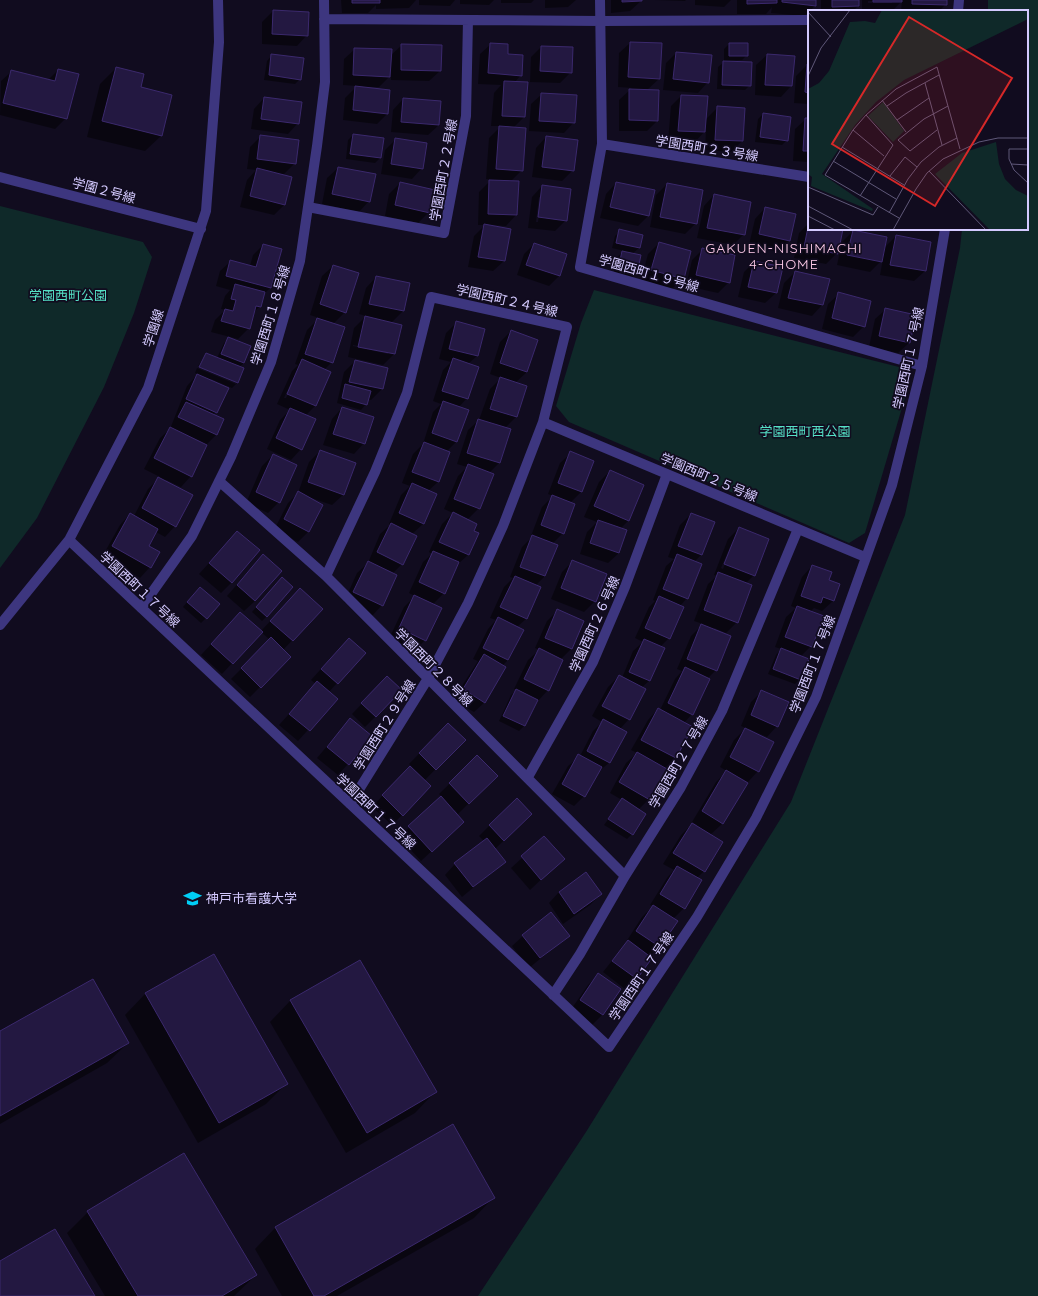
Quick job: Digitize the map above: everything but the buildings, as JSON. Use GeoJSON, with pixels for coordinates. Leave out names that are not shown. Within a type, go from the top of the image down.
{"type":"FeatureCollection","features":[{"type":"Feature","properties":{"kind":"street","name":"学園線"},"geometry":{"type":"LineString","coordinates":[[0,625],[69,540],[148,388],[206,211],[219,42],[218,0]]}},
{"type":"Feature","properties":{"kind":"street","name":"学園西町１８号線"},"geometry":{"type":"LineString","coordinates":[[141,608],[192,536],[231,457],[271,362],[300,260],[308,207],[325,82],[324,0]]}},
{"type":"Feature","properties":{"kind":"street","name":"学園西町１９号線"},"geometry":{"type":"LineString","coordinates":[[600,0],[602,144],[580,267],[922,366]]}},
{"type":"Feature","properties":{"kind":"street"},"geometry":{"type":"LineString","coordinates":[[958,10],[959,0]]}},
{"type":"Feature","properties":{"kind":"street"},"geometry":{"type":"LineString","coordinates":[[324,19],[601,21],[808,20]]}},
{"type":"Feature","properties":{"kind":"street","name":"学園西町２２号線"},"geometry":{"type":"LineString","coordinates":[[308,207],[444,233],[466,116],[468,20]]}},
{"type":"Feature","properties":{"kind":"street","name":"学園西町２３号線"},"geometry":{"type":"LineString","coordinates":[[602,144],[808,177]]}},
{"type":"Feature","properties":{"kind":"street","name":"学園２号線"},"geometry":{"type":"LineString","coordinates":[[0,177],[201,229]]}},
{"type":"Feature","properties":{"kind":"street","name":"学園西町１７号線"},"geometry":{"type":"LineString","coordinates":[[69,540],[609,1047],[697,917],[756,818],[816,696],[892,485],[922,366],[945,230]]}},
{"type":"Feature","properties":{"kind":"street","name":"学園西町２４号線"},"geometry":{"type":"LineString","coordinates":[[326,576],[375,472],[407,393],[431,296],[567,327],[543,422],[503,526],[468,603],[427,680]]}},
{"type":"Feature","properties":{"kind":"street","name":"学園西町２５号線"},"geometry":{"type":"LineString","coordinates":[[543,422],[865,557]]}},
{"type":"Feature","properties":{"kind":"street","name":"学園西町２６号線"},"geometry":{"type":"LineString","coordinates":[[528,777],[593,662],[626,587],[667,474]]}},
{"type":"Feature","properties":{"kind":"street","name":"学園西町２８号線"},"geometry":{"type":"LineString","coordinates":[[219,481],[326,576],[427,680],[528,777],[625,876]]}},
{"type":"Feature","properties":{"kind":"street","name":"学園西町２７号線"},"geometry":{"type":"LineString","coordinates":[[553,995],[580,954],[625,876],[681,787],[722,711],[798,529]]}},
{"type":"Feature","properties":{"kind":"street","name":"学園西町２９号線"},"geometry":{"type":"LineString","coordinates":[[350,804],[427,680]]}},
{"type":"Feature","properties":{"kind":"green space"},"geometry":{"type":"Polygon","coordinates":[[[988,0],[1038,0],[1038,1296],[478,1296],[586,1132],[791,802],[905,515],[960,248],[962,230],[1028,230],[1028,10],[988,10],[988,0]]]}},
{"type":"Feature","properties":{"kind":"green space","name":"学園西町公園"},"geometry":{"type":"Polygon","coordinates":[[[0,206],[143,242],[152,257],[134,313],[104,387],[37,518],[0,568],[0,206]]]}},
{"type":"Feature","properties":{"kind":"green space","name":"学園西町西公園"},"geometry":{"type":"Polygon","coordinates":[[[594,290],[899,367],[909,384],[865,533],[849,543],[569,422],[556,406],[581,323],[594,290]]]}},
{"type":"Feature","properties":{"kind":"place","name":"神戸市看護大学"},"geometry":{"type":"Point","coordinates":[193,898]}},
{"type":"Feature","properties":{"kind":"district","name":"GAKUEN-NISHIMACHI 4-CHOME"},"geometry":{"type":"Point","coordinates":[784,256]}}]}
